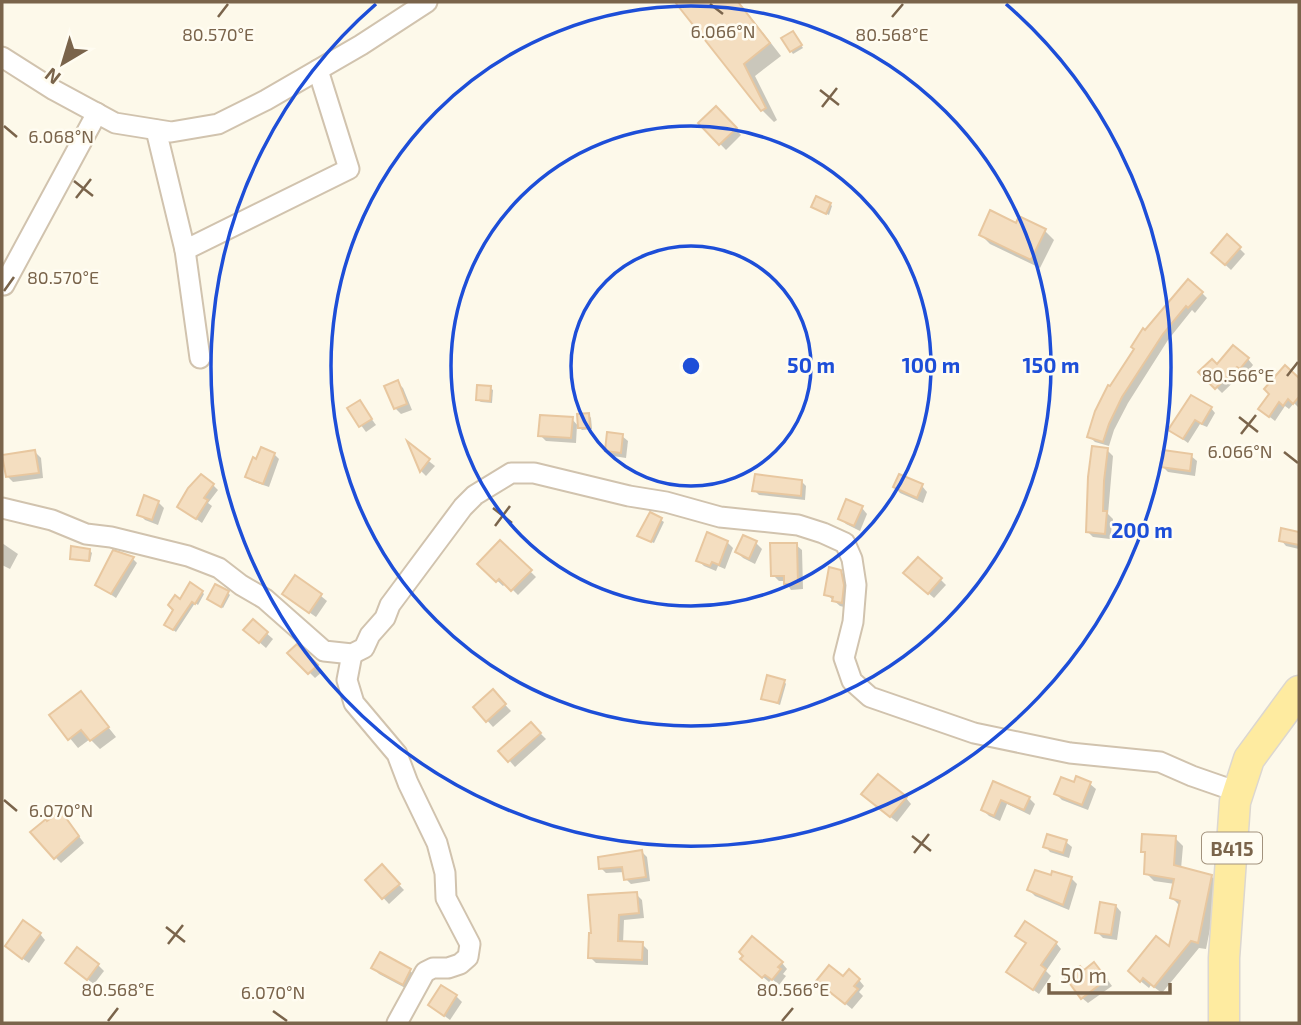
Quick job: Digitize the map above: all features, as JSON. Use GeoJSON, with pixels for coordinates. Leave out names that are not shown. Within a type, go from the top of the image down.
{"type":"FeatureCollection","features":[{"type":"Feature","properties":{"kind":"main road","name":"B415"},"geometry":{"type":"LineString","coordinates":[[1224,1023],[1224,958],[1235,802],[1249,759],[1299,691]]}},
{"type":"Feature","properties":{"kind":"street"},"geometry":{"type":"LineString","coordinates":[[3,60],[115,123],[171,132],[218,124],[266,100],[428,2]]}},
{"type":"Feature","properties":{"kind":"street"},"geometry":{"type":"LineString","coordinates":[[184,250],[349,169],[318,70]]}},
{"type":"Feature","properties":{"kind":"street"},"geometry":{"type":"LineString","coordinates":[[2,284],[4,285],[97,113]]}},
{"type":"Feature","properties":{"kind":"street"},"geometry":{"type":"LineString","coordinates":[[156,130],[184,250],[200,358]]}},
{"type":"Feature","properties":{"kind":"street"},"geometry":{"type":"LineString","coordinates":[[2,508],[52,520],[86,534],[111,537],[188,556],[219,568],[265,599],[324,651],[352,654],[363,648],[385,618],[390,605],[463,507],[475,495],[511,473],[534,473],[666,502],[720,517],[798,525],[845,543],[852,559],[856,585],[853,622],[844,658],[852,681],[870,697],[974,733],[1070,752],[1160,762],[1238,792]]}},
{"type":"Feature","properties":{"kind":"street"},"geometry":{"type":"LineString","coordinates":[[352,654],[347,680],[354,703],[397,754],[437,843],[445,873],[446,898],[470,944],[468,957],[460,964],[448,968],[433,968],[425,972],[416,984],[406,1010],[397,1023]]}},
{"type":"Feature","properties":{"kind":"building"},"geometry":{"type":"Polygon","coordinates":[[[675,2],[738,2],[770,43],[744,64],[766,108],[761,111],[675,2]]]}},
{"type":"Feature","properties":{"kind":"building"},"geometry":{"type":"Polygon","coordinates":[[[793,31],[802,45],[790,52],[781,38],[793,31]]]}},
{"type":"Feature","properties":{"kind":"building"},"geometry":{"type":"Polygon","coordinates":[[[716,106],[737,128],[719,145],[698,123],[716,106]]]}},
{"type":"Feature","properties":{"kind":"building"},"geometry":{"type":"Polygon","coordinates":[[[816,196],[831,203],[826,214],[811,207],[816,196]]]}},
{"type":"Feature","properties":{"kind":"building"},"geometry":{"type":"Polygon","coordinates":[[[990,210],[1016,223],[1019,216],[1046,229],[1031,260],[979,235],[990,210]]]}},
{"type":"Feature","properties":{"kind":"building"},"geometry":{"type":"Polygon","coordinates":[[[1227,234],[1241,247],[1225,265],[1211,253],[1227,234]]]}},
{"type":"Feature","properties":{"kind":"building"},"geometry":{"type":"Polygon","coordinates":[[[1188,279],[1203,292],[1188,308],[1186,306],[1163,334],[1122,397],[1103,442],[1087,437],[1095,411],[1108,385],[1110,386],[1134,349],[1131,347],[1143,328],[1145,330],[1188,279]]]}},
{"type":"Feature","properties":{"kind":"building"},"geometry":{"type":"Polygon","coordinates":[[[1233,345],[1249,358],[1215,389],[1198,372],[1212,359],[1217,364],[1233,345]]]}},
{"type":"Feature","properties":{"kind":"building"},"geometry":{"type":"Polygon","coordinates":[[[1285,365],[1299,378],[1299,397],[1293,404],[1288,399],[1283,406],[1279,402],[1269,417],[1258,409],[1269,394],[1264,389],[1285,365]]]}},
{"type":"Feature","properties":{"kind":"building"},"geometry":{"type":"Polygon","coordinates":[[[398,380],[407,404],[394,409],[384,386],[398,380]]]}},
{"type":"Feature","properties":{"kind":"building"},"geometry":{"type":"Polygon","coordinates":[[[477,385],[491,386],[490,401],[476,400],[477,385]]]}},
{"type":"Feature","properties":{"kind":"building"},"geometry":{"type":"Polygon","coordinates":[[[1191,395],[1212,407],[1202,424],[1195,420],[1183,439],[1168,430],[1191,395]]]}},
{"type":"Feature","properties":{"kind":"building"},"geometry":{"type":"Polygon","coordinates":[[[360,400],[372,419],[359,427],[347,408],[360,400]]]}},
{"type":"Feature","properties":{"kind":"building"},"geometry":{"type":"Polygon","coordinates":[[[589,413],[590,428],[578,428],[577,414],[589,413]]]}},
{"type":"Feature","properties":{"kind":"building"},"geometry":{"type":"Polygon","coordinates":[[[540,415],[573,417],[571,438],[538,436],[540,415]]]}},
{"type":"Feature","properties":{"kind":"building"},"geometry":{"type":"Polygon","coordinates":[[[607,432],[623,434],[621,453],[605,451],[607,432]]]}},
{"type":"Feature","properties":{"kind":"building"},"geometry":{"type":"Polygon","coordinates":[[[407,441],[430,459],[420,472],[407,441]]]}},
{"type":"Feature","properties":{"kind":"building"},"geometry":{"type":"Polygon","coordinates":[[[1092,446],[1108,448],[1104,481],[1103,511],[1107,511],[1105,534],[1086,532],[1092,446]]]}},
{"type":"Feature","properties":{"kind":"building"},"geometry":{"type":"Polygon","coordinates":[[[261,447],[275,453],[263,484],[245,477],[253,457],[256,459],[261,447]]]}},
{"type":"Feature","properties":{"kind":"building"},"geometry":{"type":"Polygon","coordinates":[[[35,450],[39,473],[6,477],[2,455],[35,450]]]}},
{"type":"Feature","properties":{"kind":"building"},"geometry":{"type":"Polygon","coordinates":[[[1163,450],[1192,454],[1190,471],[1160,467],[1163,450]]]}},
{"type":"Feature","properties":{"kind":"building"},"geometry":{"type":"Polygon","coordinates":[[[201,474],[214,484],[204,498],[208,500],[196,519],[177,507],[188,488],[201,474]]]}},
{"type":"Feature","properties":{"kind":"building"},"geometry":{"type":"Polygon","coordinates":[[[755,474],[802,480],[801,496],[752,491],[755,474]]]}},
{"type":"Feature","properties":{"kind":"building"},"geometry":{"type":"Polygon","coordinates":[[[899,474],[923,484],[917,498],[893,487],[899,474]]]}},
{"type":"Feature","properties":{"kind":"building"},"geometry":{"type":"Polygon","coordinates":[[[144,495],[159,501],[152,520],[137,515],[144,495]]]}},
{"type":"Feature","properties":{"kind":"building"},"geometry":{"type":"Polygon","coordinates":[[[846,499],[863,506],[854,526],[838,519],[846,499]]]}},
{"type":"Feature","properties":{"kind":"building"},"geometry":{"type":"Polygon","coordinates":[[[650,512],[662,518],[651,542],[637,536],[650,512]]]}},
{"type":"Feature","properties":{"kind":"building"},"geometry":{"type":"Polygon","coordinates":[[[1281,528],[1299,532],[1299,545],[1279,541],[1281,528]]]}},
{"type":"Feature","properties":{"kind":"building"},"geometry":{"type":"Polygon","coordinates":[[[707,532],[728,541],[719,565],[712,562],[710,566],[696,561],[707,532]]]}},
{"type":"Feature","properties":{"kind":"building"},"geometry":{"type":"Polygon","coordinates":[[[743,535],[757,541],[749,559],[735,552],[743,535]]]}},
{"type":"Feature","properties":{"kind":"building"},"geometry":{"type":"Polygon","coordinates":[[[500,540],[532,570],[511,591],[499,579],[496,582],[477,564],[500,540]]]}},
{"type":"Feature","properties":{"kind":"building"},"geometry":{"type":"Polygon","coordinates":[[[770,543],[797,543],[798,584],[784,584],[784,576],[771,576],[770,543]]]}},
{"type":"Feature","properties":{"kind":"building"},"geometry":{"type":"Polygon","coordinates":[[[71,546],[90,549],[89,561],[70,559],[71,546]]]}},
{"type":"Feature","properties":{"kind":"building"},"geometry":{"type":"Polygon","coordinates":[[[113,550],[134,557],[111,594],[95,585],[113,550]]]}},
{"type":"Feature","properties":{"kind":"building"},"geometry":{"type":"Polygon","coordinates":[[[918,557],[942,578],[928,594],[903,573],[918,557]]]}},
{"type":"Feature","properties":{"kind":"building"},"geometry":{"type":"Polygon","coordinates":[[[829,567],[841,570],[844,585],[842,603],[832,601],[833,597],[824,595],[829,567]]]}},
{"type":"Feature","properties":{"kind":"building"},"geometry":{"type":"Polygon","coordinates":[[[295,575],[322,594],[309,613],[282,594],[295,575]]]}},
{"type":"Feature","properties":{"kind":"building"},"geometry":{"type":"Polygon","coordinates":[[[190,582],[203,591],[173,630],[164,625],[173,610],[168,605],[175,595],[180,599],[190,582]]]}},
{"type":"Feature","properties":{"kind":"building"},"geometry":{"type":"Polygon","coordinates":[[[215,584],[229,591],[221,607],[207,599],[215,584]]]}},
{"type":"Feature","properties":{"kind":"building"},"geometry":{"type":"Polygon","coordinates":[[[253,619],[268,632],[259,643],[243,630],[253,619]]]}},
{"type":"Feature","properties":{"kind":"building"},"geometry":{"type":"Polygon","coordinates":[[[297,644],[318,665],[308,674],[287,653],[297,644]]]}},
{"type":"Feature","properties":{"kind":"building"},"geometry":{"type":"Polygon","coordinates":[[[767,675],[785,680],[778,703],[761,699],[767,675]]]}},
{"type":"Feature","properties":{"kind":"building"},"geometry":{"type":"Polygon","coordinates":[[[493,689],[506,704],[486,722],[473,707],[493,689]]]}},
{"type":"Feature","properties":{"kind":"building"},"geometry":{"type":"Polygon","coordinates":[[[81,691],[109,727],[90,741],[81,730],[68,740],[49,715],[81,691]]]}},
{"type":"Feature","properties":{"kind":"building"},"geometry":{"type":"Polygon","coordinates":[[[531,722],[541,733],[508,762],[498,751],[531,722]]]}},
{"type":"Feature","properties":{"kind":"building"},"geometry":{"type":"Polygon","coordinates":[[[878,774],[907,797],[890,817],[861,794],[878,774]]]}},
{"type":"Feature","properties":{"kind":"building"},"geometry":{"type":"Polygon","coordinates":[[[1076,776],[1091,782],[1082,805],[1054,794],[1061,777],[1074,782],[1076,776]]]}},
{"type":"Feature","properties":{"kind":"building"},"geometry":{"type":"Polygon","coordinates":[[[993,781],[1030,797],[1024,810],[1001,800],[994,816],[981,810],[993,781]]]}},
{"type":"Feature","properties":{"kind":"building"},"geometry":{"type":"Polygon","coordinates":[[[61,811],[79,836],[54,859],[30,832],[61,811]]]}},
{"type":"Feature","properties":{"kind":"building"},"geometry":{"type":"Polygon","coordinates":[[[1047,834],[1067,840],[1063,853],[1043,847],[1047,834]]]}},
{"type":"Feature","properties":{"kind":"building"},"geometry":{"type":"Polygon","coordinates":[[[1142,834],[1176,836],[1174,865],[1212,875],[1198,943],[1191,941],[1154,987],[1143,978],[1140,982],[1128,971],[1156,936],[1169,946],[1180,901],[1170,898],[1174,879],[1144,874],[1142,834]]]}},
{"type":"Feature","properties":{"kind":"building"},"geometry":{"type":"Polygon","coordinates":[[[642,850],[646,877],[624,880],[622,867],[599,869],[598,857],[642,850]]]}},
{"type":"Feature","properties":{"kind":"building"},"geometry":{"type":"Polygon","coordinates":[[[382,864],[400,884],[382,899],[365,880],[382,864]]]}},
{"type":"Feature","properties":{"kind":"building"},"geometry":{"type":"Polygon","coordinates":[[[1035,870],[1051,875],[1052,871],[1072,877],[1063,905],[1027,890],[1035,870]]]}},
{"type":"Feature","properties":{"kind":"building"},"geometry":{"type":"Polygon","coordinates":[[[637,892],[639,913],[619,915],[618,941],[643,942],[642,960],[588,958],[591,933],[588,895],[637,892]]]}},
{"type":"Feature","properties":{"kind":"building"},"geometry":{"type":"Polygon","coordinates":[[[1100,902],[1116,905],[1111,935],[1095,933],[1100,902]]]}},
{"type":"Feature","properties":{"kind":"building"},"geometry":{"type":"Polygon","coordinates":[[[23,920],[41,933],[22,959],[5,946],[23,920]]]}},
{"type":"Feature","properties":{"kind":"building"},"geometry":{"type":"Polygon","coordinates":[[[1025,921],[1057,942],[1041,965],[1046,969],[1033,990],[1006,972],[1026,943],[1015,936],[1025,921]]]}},
{"type":"Feature","properties":{"kind":"building"},"geometry":{"type":"Polygon","coordinates":[[[752,936],[783,962],[772,980],[765,975],[762,978],[740,959],[743,956],[739,952],[752,936]]]}},
{"type":"Feature","properties":{"kind":"building"},"geometry":{"type":"Polygon","coordinates":[[[77,947],[99,964],[87,980],[65,963],[77,947]]]}},
{"type":"Feature","properties":{"kind":"building"},"geometry":{"type":"Polygon","coordinates":[[[380,952],[411,969],[403,985],[371,968],[380,952]]]}},
{"type":"Feature","properties":{"kind":"building"},"geometry":{"type":"Polygon","coordinates":[[[1094,962],[1107,979],[1081,999],[1065,977],[1080,966],[1084,970],[1094,962]]]}},
{"type":"Feature","properties":{"kind":"building"},"geometry":{"type":"Polygon","coordinates":[[[829,965],[843,976],[849,969],[860,979],[854,986],[858,989],[845,1004],[816,981],[829,965]]]}},
{"type":"Feature","properties":{"kind":"building"},"geometry":{"type":"Polygon","coordinates":[[[441,985],[457,995],[444,1016],[428,1005],[441,985]]]}}]}
